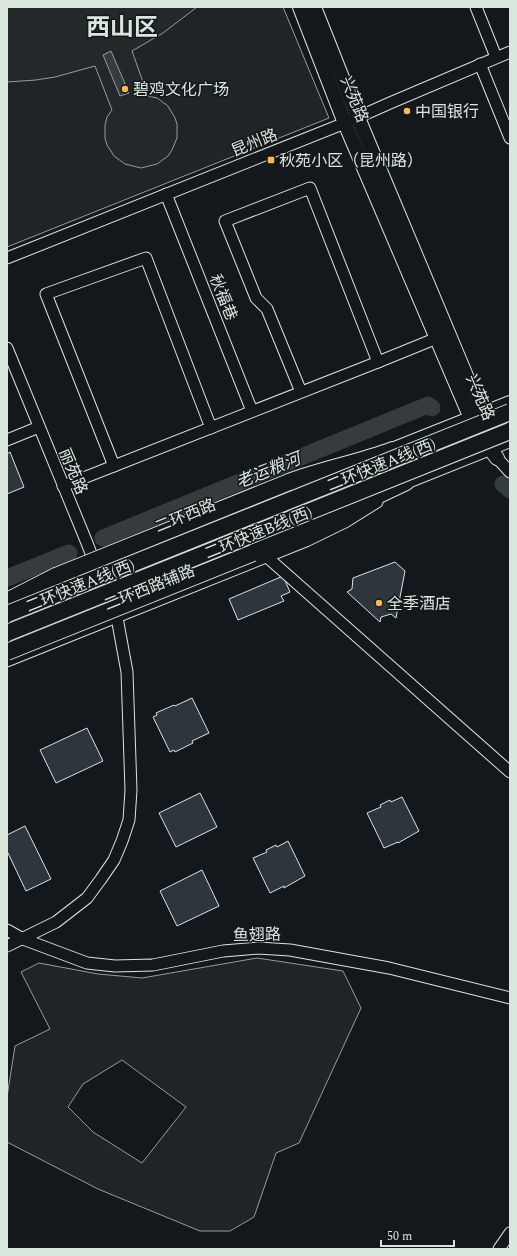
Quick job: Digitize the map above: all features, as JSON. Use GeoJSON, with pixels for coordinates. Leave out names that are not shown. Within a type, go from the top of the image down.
{"type":"FeatureCollection","features":[{"type":"Feature","properties":{"kind":"highway","name":"二环快速A线(西)"},"geometry":{"type":"LineString","coordinates":[[7,614],[510,412]]}},
{"type":"Feature","properties":{"kind":"highway","name":"二环快速B线(西)"},"geometry":{"type":"LineString","coordinates":[[7,633],[510,431]]}},
{"type":"Feature","properties":{"kind":"highway"},"geometry":{"type":"LineString","coordinates":[[7,601],[56,576],[289,482],[393,450]]}},
{"type":"Feature","properties":{"kind":"highway"},"geometry":{"type":"LineString","coordinates":[[7,652],[260,555],[288,538],[406,482]]}},
{"type":"Feature","properties":{"kind":"main road","name":"兴苑路"},"geometry":{"type":"LineString","coordinates":[[300,7],[352,120],[477,416]]}},
{"type":"Feature","properties":{"kind":"main road","name":"兴苑路"},"geometry":{"type":"LineString","coordinates":[[314,7],[352,120],[437,338],[494,451]]}},
{"type":"Feature","properties":{"kind":"main road","name":"二环西路"},"geometry":{"type":"LineString","coordinates":[[7,604],[510,403]]}},
{"type":"Feature","properties":{"kind":"main road"},"geometry":{"type":"LineString","coordinates":[[7,642],[110,604],[406,482],[494,451],[510,440]]}},
{"type":"Feature","properties":{"kind":"street"},"geometry":{"type":"LineString","coordinates":[[476,7],[496,57]]}},
{"type":"Feature","properties":{"kind":"street","name":"昆州路"},"geometry":{"type":"LineString","coordinates":[[7,258],[352,120],[390,102],[510,52]]}},
{"type":"Feature","properties":{"kind":"street"},"geometry":{"type":"LineString","coordinates":[[480,64],[510,138]]}},
{"type":"Feature","properties":{"kind":"street"},"geometry":{"type":"LineString","coordinates":[[301,392],[267,309],[256,298],[225,221],[310,188],[378,362]]}},
{"type":"Feature","properties":{"kind":"street","name":"秋福巷"},"geometry":{"type":"LineString","coordinates":[[166,194],[252,411]]}},
{"type":"Feature","properties":{"kind":"street"},"geometry":{"type":"LineString","coordinates":[[114,466],[46,294],[146,258],[211,428]]}},
{"type":"Feature","properties":{"kind":"street"},"geometry":{"type":"LineString","coordinates":[[63,486],[437,338]]}},
{"type":"Feature","properties":{"kind":"street","name":"丽苑路"},"geometry":{"type":"LineString","coordinates":[[7,348],[118,623],[127,672],[131,790],[129,820],[114,860],[102,879],[86,898],[56,922],[7,946]]}},
{"type":"Feature","properties":{"kind":"street"},"geometry":{"type":"LineString","coordinates":[[7,440],[39,427]]}},
{"type":"Feature","properties":{"kind":"street"},"geometry":{"type":"LineString","coordinates":[[494,451],[510,472]]}},
{"type":"Feature","properties":{"kind":"street"},"geometry":{"type":"LineString","coordinates":[[260,555],[510,772]]}},
{"type":"Feature","properties":{"kind":"street","name":"二环西路辅路"},"geometry":{"type":"LineString","coordinates":[[7,661],[260,555]]}},
{"type":"Feature","properties":{"kind":"street","name":"鱼翅路"},"geometry":{"type":"LineString","coordinates":[[7,930],[23,939],[87,963],[116,966],[153,965],[223,951],[258,948],[290,950],[389,968],[510,998]]}},
{"type":"Feature","properties":{"kind":"street"},"geometry":{"type":"LineString","coordinates":[[499,1249],[510,1233]]}},
{"type":"Feature","properties":{"kind":"shaded area"},"geometry":{"type":"Polygon","coordinates":[[[7,7],[283,7],[329,118],[7,247],[7,7]]]}},
{"type":"Feature","properties":{"kind":"shaded area","name":"碧鸡文化广场"},"geometry":{"type":"Polygon","coordinates":[[[7,7],[197,7],[163,33],[132,51],[148,96],[157,98],[168,106],[175,118],[177,124],[177,138],[168,156],[157,164],[141,168],[125,164],[114,156],[107,145],[105,138],[105,125],[107,117],[112,110],[95,66],[55,77],[7,82],[7,7]]]}},
{"type":"Feature","properties":{"kind":"shaded area"},"geometry":{"type":"Polygon","coordinates":[[[111,51],[129,93],[120,96],[103,55],[111,51]]]}},
{"type":"Feature","properties":{"kind":"shaded area"},"geometry":{"type":"Polygon","coordinates":[[[257,958],[343,971],[361,1008],[299,1143],[276,1153],[254,1217],[230,1231],[200,1231],[98,1189],[7,1142],[7,1097],[15,1046],[50,1029],[21,972],[39,963],[98,974],[142,978],[257,958]],[[122,1060],[83,1084],[68,1107],[93,1132],[142,1163],[186,1107],[122,1060]]]}},
{"type":"Feature","properties":{"kind":"building"},"geometry":{"type":"Polygon","coordinates":[[[10,452],[24,487],[7,494],[7,454],[10,452]]]}},
{"type":"Feature","properties":{"kind":"building","name":"全季酒店"},"geometry":{"type":"Polygon","coordinates":[[[395,562],[405,571],[396,618],[391,614],[381,617],[380,622],[347,592],[352,589],[353,578],[395,562]]]}},
{"type":"Feature","properties":{"kind":"building"},"geometry":{"type":"Polygon","coordinates":[[[283,576],[290,592],[281,596],[284,601],[238,620],[229,599],[283,576]]]}},
{"type":"Feature","properties":{"kind":"building"},"geometry":{"type":"Polygon","coordinates":[[[192,698],[209,733],[192,741],[193,743],[175,752],[174,750],[170,752],[153,717],[157,715],[156,713],[192,698]]]}},
{"type":"Feature","properties":{"kind":"building"},"geometry":{"type":"Polygon","coordinates":[[[87,728],[103,761],[56,783],[40,750],[87,728]]]}},
{"type":"Feature","properties":{"kind":"building"},"geometry":{"type":"Polygon","coordinates":[[[200,793],[217,827],[176,847],[159,813],[200,793]]]}},
{"type":"Feature","properties":{"kind":"building"},"geometry":{"type":"Polygon","coordinates":[[[402,797],[419,831],[398,843],[384,848],[367,813],[381,807],[380,805],[390,800],[391,802],[402,797]]]}},
{"type":"Feature","properties":{"kind":"building"},"geometry":{"type":"Polygon","coordinates":[[[25,826],[51,879],[26,891],[7,851],[7,835],[25,826]]]}},
{"type":"Feature","properties":{"kind":"building"},"geometry":{"type":"Polygon","coordinates":[[[288,841],[305,876],[284,888],[284,886],[270,893],[253,858],[267,852],[266,850],[276,845],[277,847],[288,841]]]}},
{"type":"Feature","properties":{"kind":"building"},"geometry":{"type":"Polygon","coordinates":[[[202,870],[219,906],[177,926],[160,891],[202,870]]]}},
{"type":"Feature","properties":{"kind":"waterway","name":"老运粮河"},"geometry":{"type":"LineString","coordinates":[[103,538],[428,405],[432,408]]}},
{"type":"Feature","properties":{"kind":"waterway","name":"老运粮河"},"geometry":{"type":"LineString","coordinates":[[503,484],[510,490]]}},
{"type":"Feature","properties":{"kind":"waterway","name":"老运粮河"},"geometry":{"type":"LineString","coordinates":[[7,578],[69,553]]}},
{"type":"Feature","properties":{"kind":"place","name":"碧鸡文化广场"},"geometry":{"type":"Point","coordinates":[125,89]}},
{"type":"Feature","properties":{"kind":"place","name":"中国银行"},"geometry":{"type":"Point","coordinates":[407,111]}},
{"type":"Feature","properties":{"kind":"place","name":"秋苑小区（昆州路）"},"geometry":{"type":"Point","coordinates":[271,160]}},
{"type":"Feature","properties":{"kind":"place","name":"全季酒店"},"geometry":{"type":"Point","coordinates":[379,603]}},
{"type":"Feature","properties":{"kind":"district","name":"西山区"},"geometry":{"type":"Point","coordinates":[122,27]}}]}
